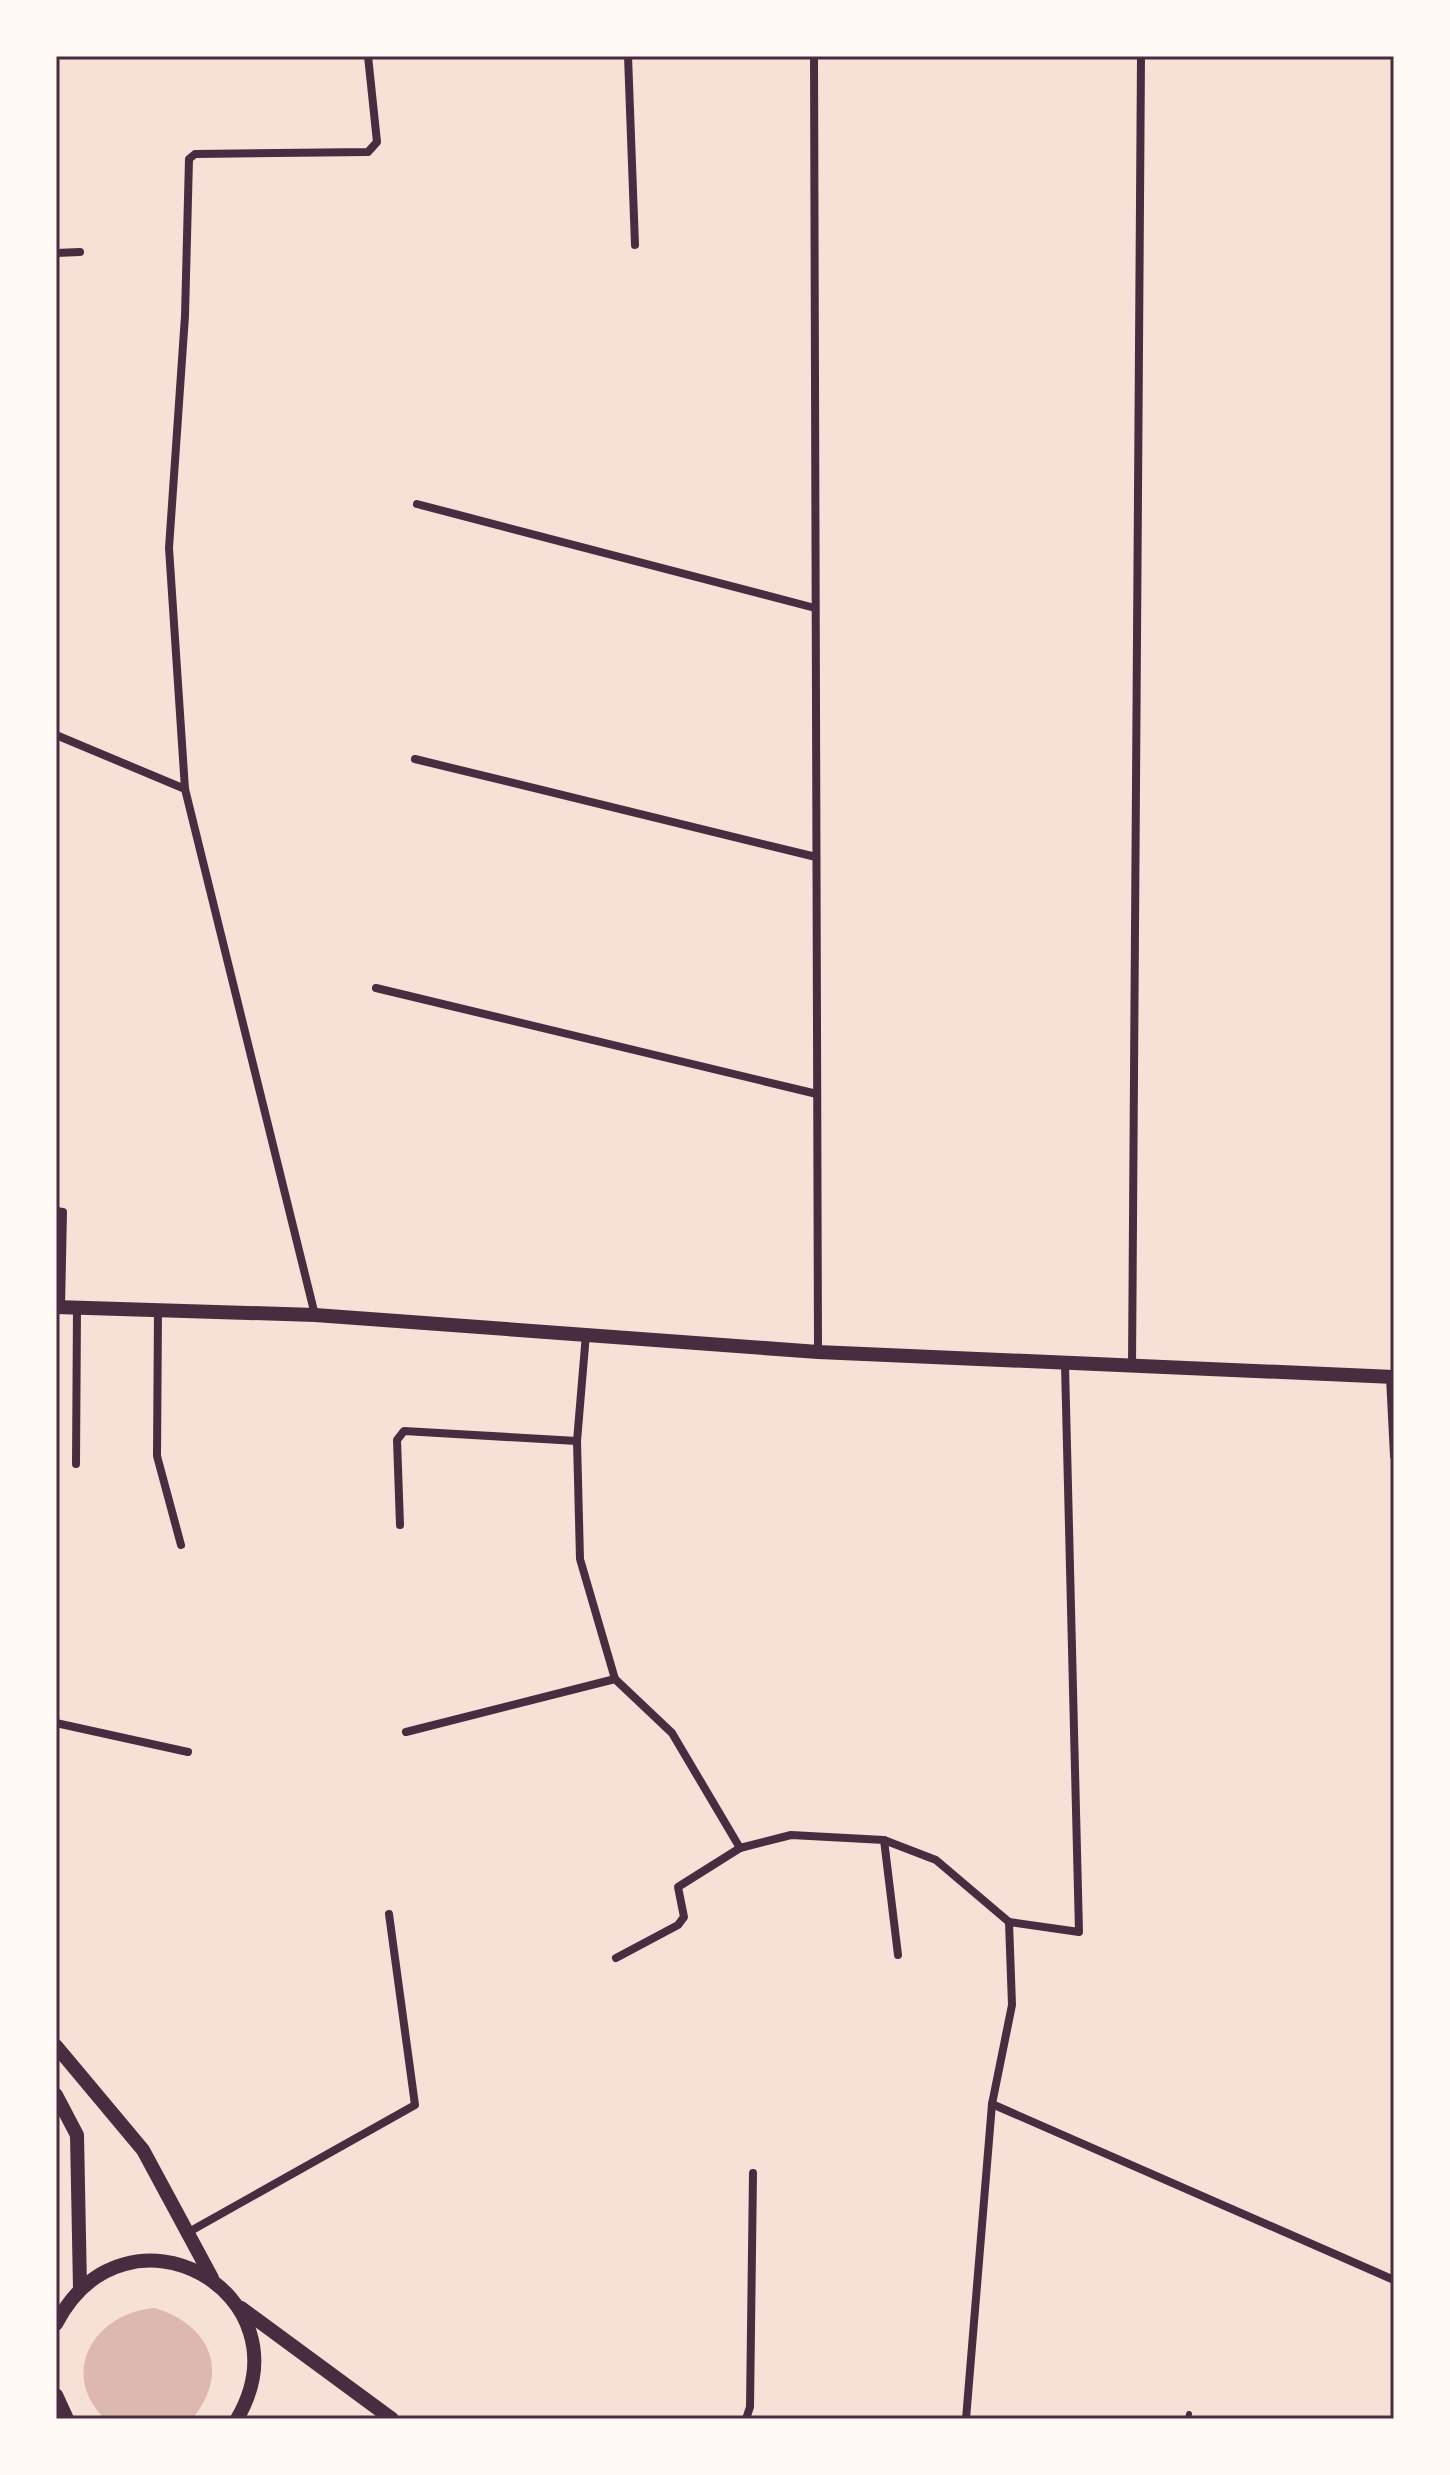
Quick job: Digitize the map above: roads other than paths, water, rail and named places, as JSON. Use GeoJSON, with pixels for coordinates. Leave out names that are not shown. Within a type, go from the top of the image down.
{"type":"FeatureCollection","features":[{"type":"Feature","properties":{"kind":"street"},"geometry":{"type":"LineString","coordinates":[[315,1315],[185,789],[169,548],[185,316],[189,159],[195,154],[368,152],[377,142],[368,56]]}},
{"type":"Feature","properties":{"kind":"street"},"geometry":{"type":"LineString","coordinates":[[628,56],[635,245]]}},
{"type":"Feature","properties":{"kind":"street"},"geometry":{"type":"LineString","coordinates":[[814,56],[818,1352]]}},
{"type":"Feature","properties":{"kind":"street"},"geometry":{"type":"LineString","coordinates":[[1132,1368],[1141,56]]}},
{"type":"Feature","properties":{"kind":"street"},"geometry":{"type":"LineString","coordinates":[[56,253],[80,252]]}},
{"type":"Feature","properties":{"kind":"street"},"geometry":{"type":"LineString","coordinates":[[417,504],[815,608]]}},
{"type":"Feature","properties":{"kind":"street"},"geometry":{"type":"LineString","coordinates":[[56,735],[185,789]]}},
{"type":"Feature","properties":{"kind":"street"},"geometry":{"type":"LineString","coordinates":[[415,759],[816,857]]}},
{"type":"Feature","properties":{"kind":"street"},"geometry":{"type":"LineString","coordinates":[[376,988],[817,1094]]}},
{"type":"Feature","properties":{"kind":"street"},"geometry":{"type":"LineString","coordinates":[[56,1211],[63,1212],[58,1307],[315,1315],[818,1352],[1392,1377],[1394,1456]]}},
{"type":"Feature","properties":{"kind":"street"},"geometry":{"type":"LineString","coordinates":[[76,1464],[77,1308]]}},
{"type":"Feature","properties":{"kind":"street"},"geometry":{"type":"LineString","coordinates":[[158,1310],[157,1456],[181,1545]]}},
{"type":"Feature","properties":{"kind":"street"},"geometry":{"type":"LineString","coordinates":[[586,1334],[577,1441],[580,1559],[615,1679],[672,1733],[740,1848]]}},
{"type":"Feature","properties":{"kind":"street"},"geometry":{"type":"LineString","coordinates":[[616,1958],[678,1925],[684,1917],[678,1887],[740,1848],[791,1835],[884,1840],[936,1860],[1009,1922],[1079,1932],[1065,1365]]}},
{"type":"Feature","properties":{"kind":"street"},"geometry":{"type":"LineString","coordinates":[[400,1525],[397,1440],[404,1431],[577,1441]]}},
{"type":"Feature","properties":{"kind":"street"},"geometry":{"type":"LineString","coordinates":[[406,1732],[615,1679]]}},
{"type":"Feature","properties":{"kind":"street"},"geometry":{"type":"LineString","coordinates":[[56,1723],[188,1752]]}},
{"type":"Feature","properties":{"kind":"street"},"geometry":{"type":"LineString","coordinates":[[884,1840],[898,1955]]}},
{"type":"Feature","properties":{"kind":"street"},"geometry":{"type":"LineString","coordinates":[[187,2233],[415,2105],[389,1914]]}},
{"type":"Feature","properties":{"kind":"street"},"geometry":{"type":"LineString","coordinates":[[966,2419],[992,2104],[1012,2005],[1009,1922]]}},
{"type":"Feature","properties":{"kind":"street"},"geometry":{"type":"LineString","coordinates":[[56,2046],[143,2150],[212,2278],[237,2306],[392,2419]]}},
{"type":"Feature","properties":{"kind":"street"},"geometry":{"type":"LineString","coordinates":[[56,2095],[77,2135],[80,2288]]}},
{"type":"Feature","properties":{"kind":"street"},"geometry":{"type":"LineString","coordinates":[[992,2104],[1394,2280]]}},
{"type":"Feature","properties":{"kind":"street"},"geometry":{"type":"LineString","coordinates":[[746,2419],[750,2407],[753,2173]]}},
{"type":"Feature","properties":{"kind":"street"},"geometry":{"type":"LineString","coordinates":[[56,2324],[80,2288],[103,2271],[130,2261],[158,2260],[186,2265],[212,2278]]}},
{"type":"Feature","properties":{"kind":"street"},"geometry":{"type":"LineString","coordinates":[[237,2306],[251,2335],[254,2368],[248,2400],[237,2419]]}},
{"type":"Feature","properties":{"kind":"street"},"geometry":{"type":"LineString","coordinates":[[56,2395],[67,2419]]}}]}
